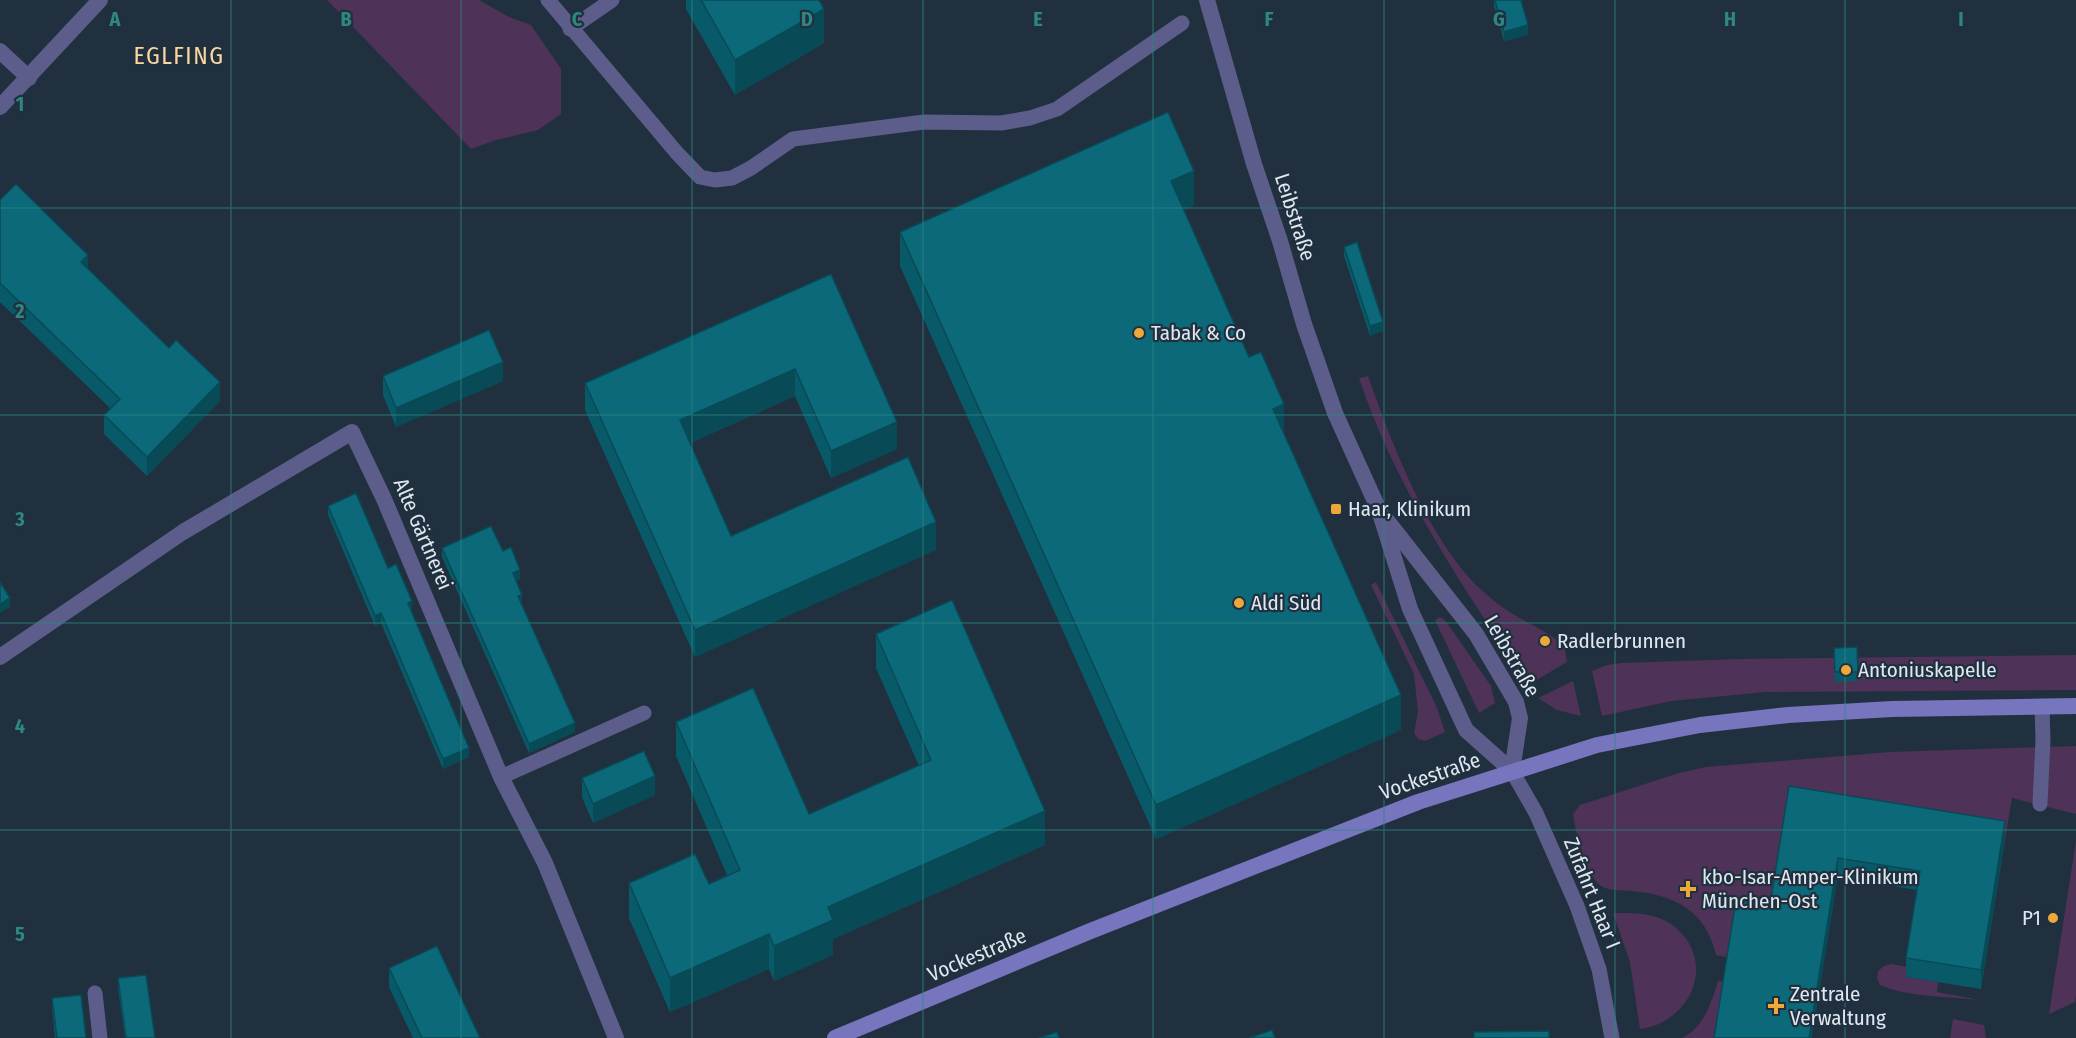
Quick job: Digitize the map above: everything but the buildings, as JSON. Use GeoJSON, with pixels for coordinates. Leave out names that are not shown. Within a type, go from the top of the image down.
{"type":"FeatureCollection","features":[{"type":"Feature","properties":{"kind":"main road","name":"Vockestraße"},"geometry":{"type":"LineString","coordinates":[[835,1038],[1088,932],[1418,802],[1612,741],[1700,725],[1788,715],[2076,706]]}},
{"type":"Feature","properties":{"kind":"street"},"geometry":{"type":"LineString","coordinates":[[0,107],[100,0]]}},
{"type":"Feature","properties":{"kind":"street","name":"Leibstraße"},"geometry":{"type":"LineString","coordinates":[[1207,0],[1254,164],[1280,241],[1304,324],[1335,413],[1379,510],[1410,609],[1466,730],[1512,771]]}},
{"type":"Feature","properties":{"kind":"street"},"geometry":{"type":"LineString","coordinates":[[0,51],[29,78]]}},
{"type":"Feature","properties":{"kind":"street","name":"Alte Gärtnerei"},"geometry":{"type":"LineString","coordinates":[[0,657],[183,532],[352,432],[384,499],[501,777],[545,863],[616,1038]]}},
{"type":"Feature","properties":{"kind":"street","name":"Leibstraße"},"geometry":{"type":"LineString","coordinates":[[1379,510],[1476,634],[1516,702],[1520,718],[1512,771]]}},
{"type":"Feature","properties":{"kind":"lane"},"geometry":{"type":"LineString","coordinates":[[548,0],[700,177],[716,180],[732,178],[793,139],[924,122],[1001,123],[1048,112],[1066,103],[1182,23]]}},
{"type":"Feature","properties":{"kind":"lane"},"geometry":{"type":"LineString","coordinates":[[570,28],[612,0]]}},
{"type":"Feature","properties":{"kind":"lane"},"geometry":{"type":"LineString","coordinates":[[2040,804],[2042,706]]}},
{"type":"Feature","properties":{"kind":"lane"},"geometry":{"type":"LineString","coordinates":[[501,777],[644,713]]}},
{"type":"Feature","properties":{"kind":"lane","name":"Zufahrt Haar I"},"geometry":{"type":"LineString","coordinates":[[1512,771],[1536,813],[1577,906],[1599,969],[1612,1038]]}},
{"type":"Feature","properties":{"kind":"lane"},"geometry":{"type":"LineString","coordinates":[[95,993],[100,1038]]}},
{"type":"Feature","properties":{"kind":"shaded area"},"geometry":{"type":"Polygon","coordinates":[[[327,0],[479,0],[509,17],[531,25],[561,69],[561,114],[538,130],[496,140],[471,149],[327,0]]]}},
{"type":"Feature","properties":{"kind":"shaded area"},"geometry":{"type":"Polygon","coordinates":[[[1368,376],[1412,487],[1442,541],[1459,565],[1486,594],[1508,611],[1564,645],[1567,662],[1528,685],[1456,575],[1412,499],[1374,419],[1359,378],[1368,376]]]}},
{"type":"Feature","properties":{"kind":"shaded area"},"geometry":{"type":"Polygon","coordinates":[[[1376,582],[1437,708],[1445,732],[1425,741],[1418,739],[1414,733],[1418,712],[1414,674],[1371,585],[1376,582]]]}},
{"type":"Feature","properties":{"kind":"shaded area"},"geometry":{"type":"Polygon","coordinates":[[[1440,617],[1445,620],[1491,686],[1495,703],[1479,713],[1435,620],[1440,617]]]}},
{"type":"Feature","properties":{"kind":"shaded area"},"geometry":{"type":"Polygon","coordinates":[[[2076,655],[2076,690],[1766,692],[1671,701],[1602,716],[1592,671],[1607,665],[1622,663],[1740,659],[2076,655]]]}},
{"type":"Feature","properties":{"kind":"shaded area"},"geometry":{"type":"Polygon","coordinates":[[[1573,681],[1581,716],[1557,710],[1538,698],[1573,681]]]}},
{"type":"Feature","properties":{"kind":"shaded area"},"geometry":{"type":"Polygon","coordinates":[[[2076,746],[2076,814],[2012,798],[2005,840],[1789,805],[1770,924],[1730,958],[1716,955],[1705,927],[1696,916],[1675,901],[1648,893],[1612,890],[1601,886],[1587,863],[1573,814],[1580,805],[1679,773],[1706,767],[1890,752],[2076,746]]]}},
{"type":"Feature","properties":{"kind":"shaded area"},"geometry":{"type":"Polygon","coordinates":[[[2076,841],[2076,996],[2075,1002],[2049,1014],[2076,841]]]}},
{"type":"Feature","properties":{"kind":"shaded area"},"geometry":{"type":"Polygon","coordinates":[[[1613,913],[1643,914],[1664,920],[1685,938],[1694,953],[1696,970],[1693,986],[1686,1001],[1674,1014],[1659,1024],[1640,1029],[1630,962],[1613,913]]]}},
{"type":"Feature","properties":{"kind":"shaded area"},"geometry":{"type":"Polygon","coordinates":[[[1891,964],[1908,967],[1906,977],[1938,982],[1937,992],[1980,1000],[1915,994],[1880,985],[1877,978],[1878,971],[1891,964]]]}},
{"type":"Feature","properties":{"kind":"shaded area"},"geometry":{"type":"Polygon","coordinates":[[[1718,981],[1726,982],[1717,1038],[1682,1038],[1696,1028],[1701,1021],[1718,981]]]}},
{"type":"Feature","properties":{"kind":"shaded area"},"geometry":{"type":"Polygon","coordinates":[[[1953,1019],[1984,1025],[1986,1038],[1950,1038],[1953,1019]]]}},
{"type":"Feature","properties":{"kind":"place","name":"Tabak & Co"},"geometry":{"type":"Point","coordinates":[1139,333]}},
{"type":"Feature","properties":{"kind":"place","name":"Haar, Klinikum"},"geometry":{"type":"Point","coordinates":[1336,509]}},
{"type":"Feature","properties":{"kind":"place","name":"Aldi Süd"},"geometry":{"type":"Point","coordinates":[1239,603]}},
{"type":"Feature","properties":{"kind":"place","name":"Radlerbrunnen"},"geometry":{"type":"Point","coordinates":[1545,641]}},
{"type":"Feature","properties":{"kind":"place","name":"Antoniuskapelle"},"geometry":{"type":"Point","coordinates":[1846,670]}},
{"type":"Feature","properties":{"kind":"place","name":"kbo-Isar-Amper-Klinikum München-Ost"},"geometry":{"type":"Point","coordinates":[1688,889]}},
{"type":"Feature","properties":{"kind":"place","name":"P1"},"geometry":{"type":"Point","coordinates":[2053,918]}},
{"type":"Feature","properties":{"kind":"place","name":"Zentrale Verwaltung"},"geometry":{"type":"Point","coordinates":[1776,1006]}},
{"type":"Feature","properties":{"kind":"district","name":"EGLFING"},"geometry":{"type":"Point","coordinates":[179,56]}}]}
